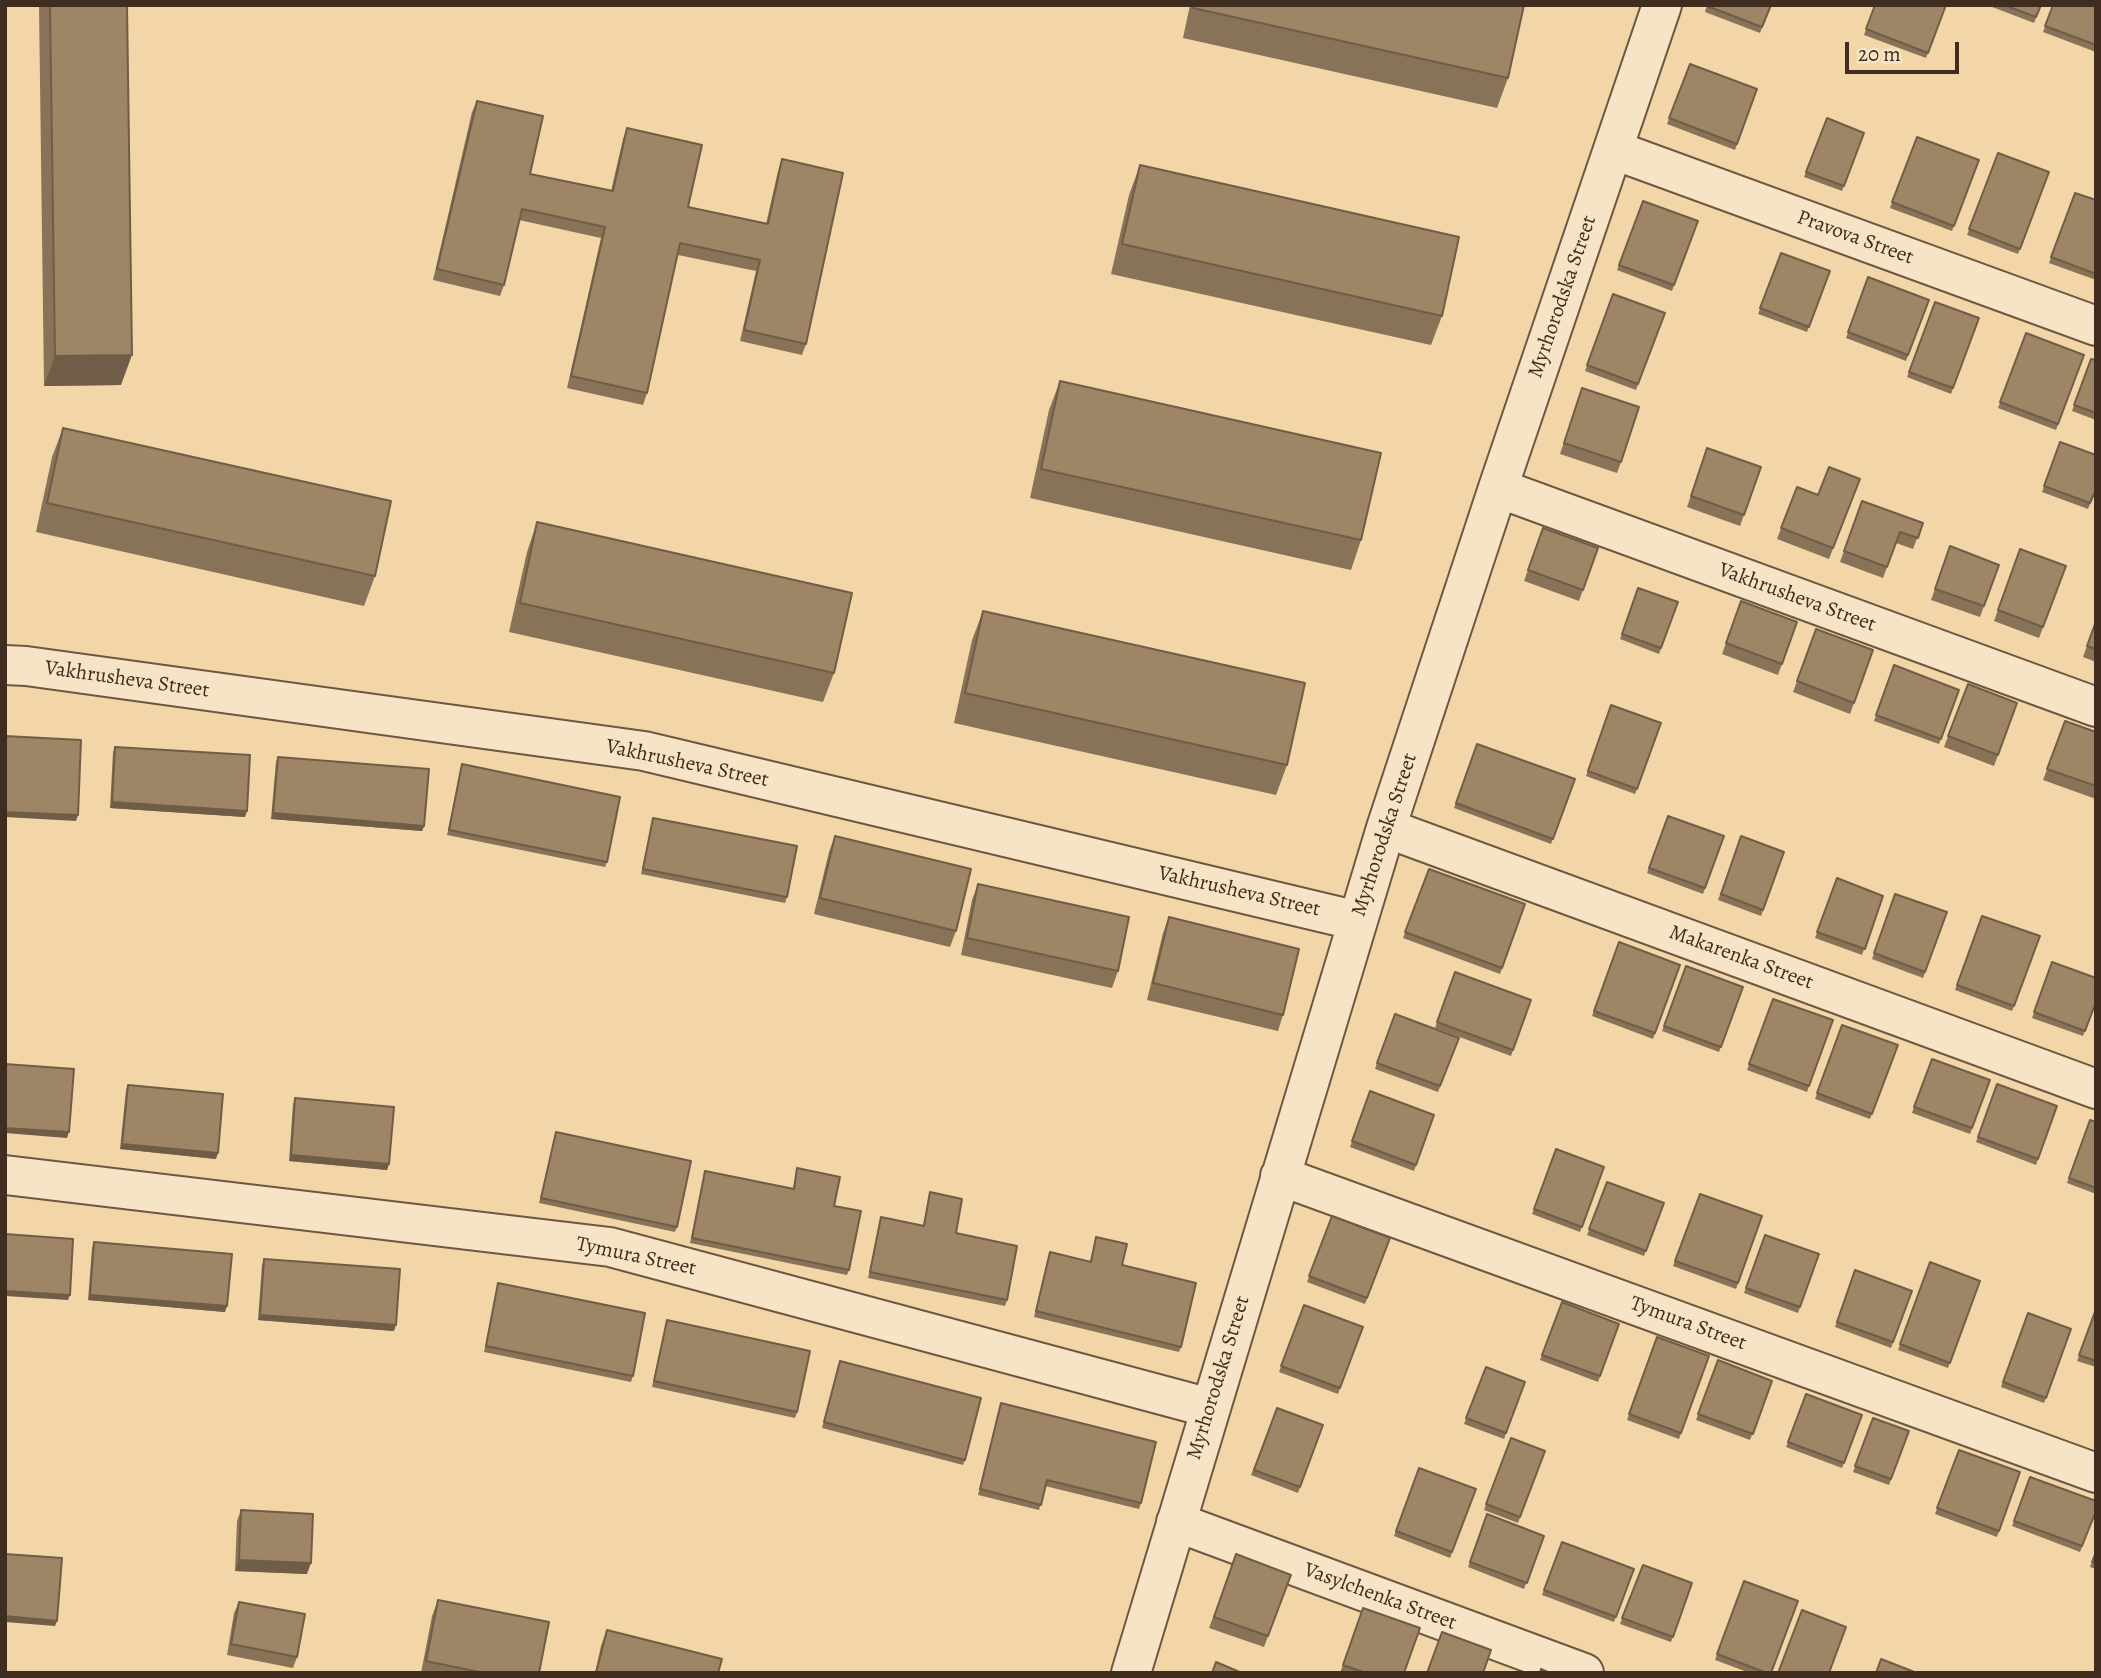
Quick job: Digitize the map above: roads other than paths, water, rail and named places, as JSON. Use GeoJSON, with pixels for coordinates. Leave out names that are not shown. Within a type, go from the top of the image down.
{"type":"FeatureCollection","features":[{"type":"Feature","properties":{"kind":"street","name":"Myrhorodska Street"},"geometry":{"type":"LineString","coordinates":[[1131,1673],[1386,828],[1662,5]]}},
{"type":"Feature","properties":{"kind":"street","name":"Pravova Street"},"geometry":{"type":"LineString","coordinates":[[1614,150],[2096,326]]}},
{"type":"Feature","properties":{"kind":"street","name":"Vakhrusheva Street"},"geometry":{"type":"LineString","coordinates":[[1498,488],[2096,707]]}},
{"type":"Feature","properties":{"kind":"street","name":"Vakhrusheva Street"},"geometry":{"type":"LineString","coordinates":[[5,665],[644,751],[1358,921]]}},
{"type":"Feature","properties":{"kind":"street","name":"Makarenka Street"},"geometry":{"type":"LineString","coordinates":[[1386,828],[2096,1089]]}},
{"type":"Feature","properties":{"kind":"street","name":"Tymura Street"},"geometry":{"type":"LineString","coordinates":[[5,1175],[610,1247],[1210,1408]]}},
{"type":"Feature","properties":{"kind":"street","name":"Tymura Street"},"geometry":{"type":"LineString","coordinates":[[1280,1176],[2096,1473]]}},
{"type":"Feature","properties":{"kind":"street","name":"Vasylchenka Street"},"geometry":{"type":"LineString","coordinates":[[1176,1522],[1584,1673]]}}]}
